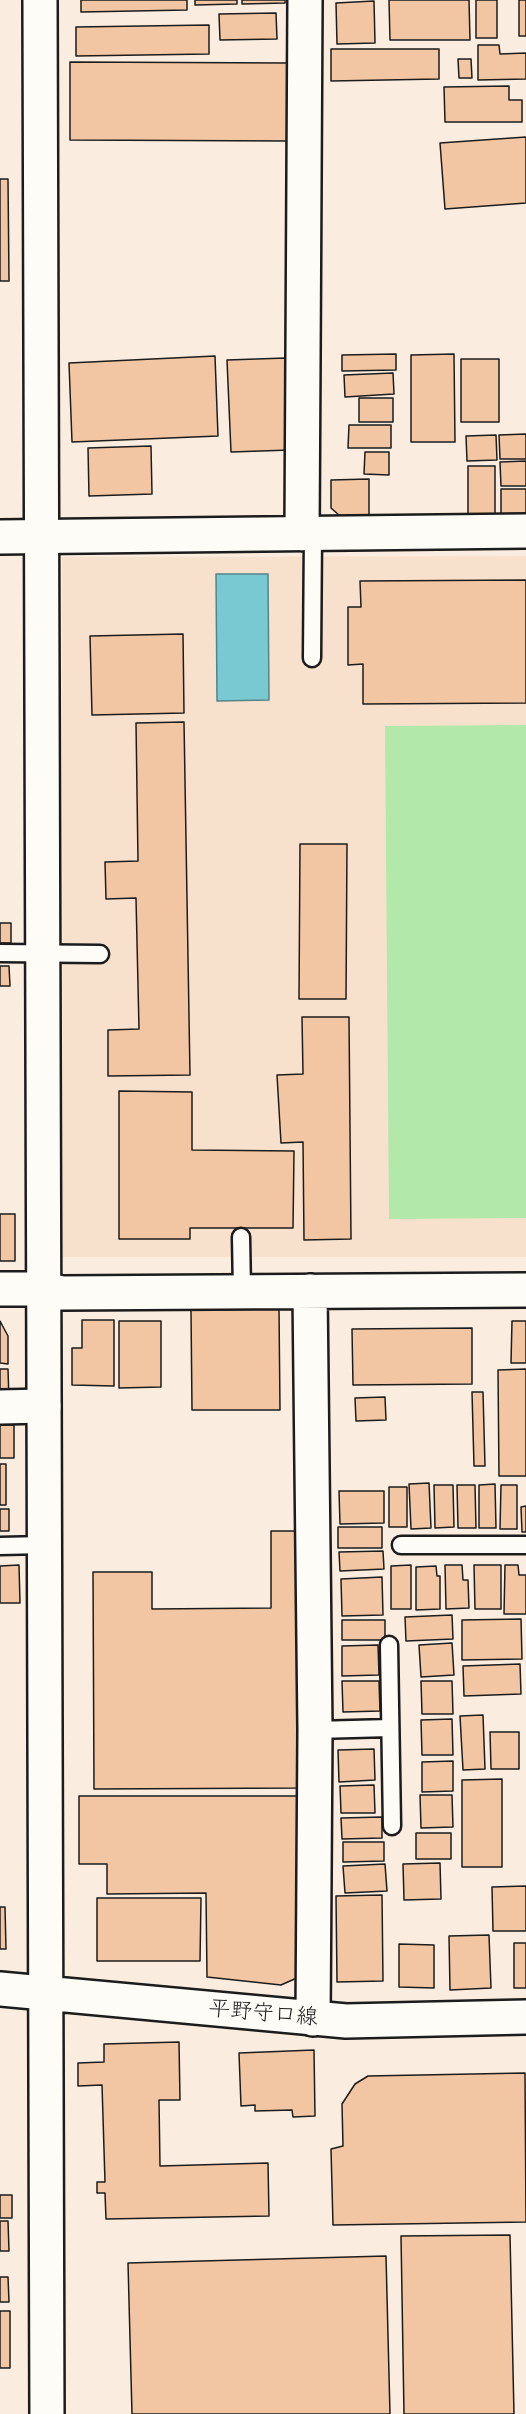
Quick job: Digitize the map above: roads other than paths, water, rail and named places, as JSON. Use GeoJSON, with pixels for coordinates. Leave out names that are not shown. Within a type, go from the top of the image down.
{"type":"FeatureCollection","features":[{"type":"Feature","properties":{"kind":"street"},"geometry":{"type":"LineString","coordinates":[[40,0],[47,2414]]}},
{"type":"Feature","properties":{"kind":"street"},"geometry":{"type":"LineString","coordinates":[[305,0],[308,533]]}},
{"type":"Feature","properties":{"kind":"street"},"geometry":{"type":"LineString","coordinates":[[0,537],[526,531]]}},
{"type":"Feature","properties":{"kind":"street"},"geometry":{"type":"LineString","coordinates":[[0,1289],[43,1289],[62,1293],[526,1290]]}},
{"type":"Feature","properties":{"kind":"street"},"geometry":{"type":"LineString","coordinates":[[310,1291],[315,1730],[313,2019]]}},
{"type":"Feature","properties":{"kind":"street"},"geometry":{"type":"LineString","coordinates":[[0,1407],[44,1406]]}},
{"type":"Feature","properties":{"kind":"street","name":"平野守口線"},"geometry":{"type":"LineString","coordinates":[[0,1989],[346,2021],[526,2017]]}},
{"type":"Feature","properties":{"kind":"lane"},"geometry":{"type":"LineString","coordinates":[[308,533],[312,658]]}},
{"type":"Feature","properties":{"kind":"lane"},"geometry":{"type":"LineString","coordinates":[[0,954],[100,954]]}},
{"type":"Feature","properties":{"kind":"lane"},"geometry":{"type":"LineString","coordinates":[[241,1237],[242,1291]]}},
{"type":"Feature","properties":{"kind":"lane"},"geometry":{"type":"LineString","coordinates":[[0,1546],[44,1545]]}},
{"type":"Feature","properties":{"kind":"lane"},"geometry":{"type":"LineString","coordinates":[[401,1545],[526,1545]]}},
{"type":"Feature","properties":{"kind":"lane"},"geometry":{"type":"LineString","coordinates":[[389,1645],[392,1826]]}},
{"type":"Feature","properties":{"kind":"lane"},"geometry":{"type":"LineString","coordinates":[[315,1730],[390,1728]]}},
{"type":"Feature","properties":{"kind":"water"},"geometry":{"type":"Polygon","coordinates":[[[216,574],[268,574],[269,700],[217,701],[216,574]]]}}]}
